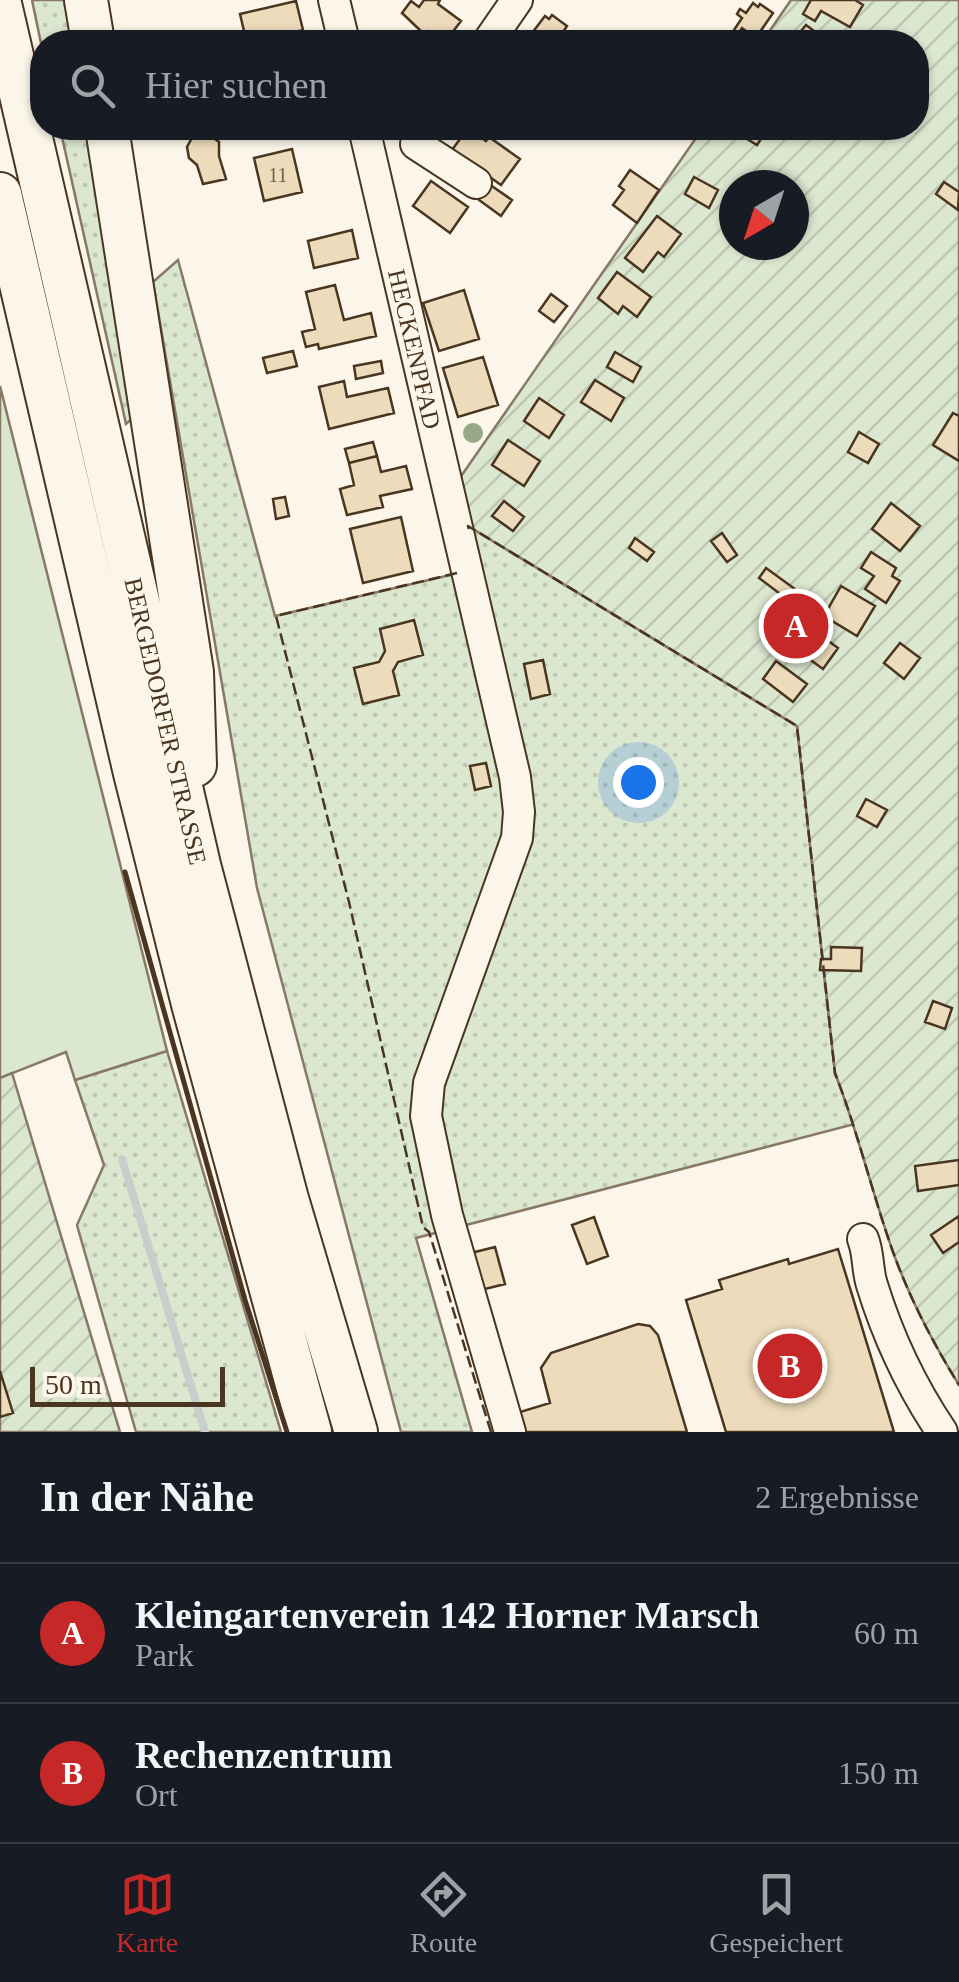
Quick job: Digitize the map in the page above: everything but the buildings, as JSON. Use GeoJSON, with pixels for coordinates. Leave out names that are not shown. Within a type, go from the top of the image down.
{"type":"FeatureCollection","features":[{"type":"Feature","properties":{"kind":"highway"},"geometry":{"type":"LineString","coordinates":[[86,0],[93,30]]}},
{"type":"Feature","properties":{"kind":"highway"},"geometry":{"type":"LineString","coordinates":[[97,30],[101,0]]}},
{"type":"Feature","properties":{"kind":"highway","name":"BERGEDORFER STRASSE"},"geometry":{"type":"LineString","coordinates":[[0,4],[30,134]]}},
{"type":"Feature","properties":{"kind":"highway","name":"BERGEDORFER STRASSE"},"geometry":{"type":"LineString","coordinates":[[31,140],[199,865],[287,1199],[356,1432]]}},
{"type":"Feature","properties":{"kind":"highway"},"geometry":{"type":"LineString","coordinates":[[109,140],[192,672],[199,865]]}},
{"type":"Feature","properties":{"kind":"highway","name":"BERGEDORFER STRASSE"},"geometry":{"type":"LineString","coordinates":[[0,194],[193,1004],[310,1432]]}},
{"type":"Feature","properties":{"kind":"street"},"geometry":{"type":"LineString","coordinates":[[334,0],[341,30]]}},
{"type":"Feature","properties":{"kind":"street"},"geometry":{"type":"LineString","coordinates":[[502,30],[517,0]]}},
{"type":"Feature","properties":{"kind":"street","name":"HECKENPFAD"},"geometry":{"type":"LineString","coordinates":[[367,140],[515,777],[519,812],[518,838],[429,1083],[426,1116],[452,1234],[510,1432]]}},
{"type":"Feature","properties":{"kind":"street"},"geometry":{"type":"LineString","coordinates":[[373,166],[394,159],[418,140]]}},
{"type":"Feature","properties":{"kind":"street"},"geometry":{"type":"LineString","coordinates":[[428,140],[476,182]]}},
{"type":"Feature","properties":{"kind":"street"},"geometry":{"type":"LineString","coordinates":[[864,1239],[871,1282],[898,1356],[917,1395],[942,1432]]}},
{"type":"Feature","properties":{"kind":"green space"},"geometry":{"type":"Polygon","coordinates":[[[32,0],[67,0],[72,30],[38,30],[32,0]]]}},
{"type":"Feature","properties":{"kind":"green space"},"geometry":{"type":"Polygon","coordinates":[[[791,0],[959,0],[959,1385],[900,1269],[835,1073],[797,726],[468,526],[457,482],[695,140],[929,140],[929,30],[770,30],[791,0]]]}},
{"type":"Feature","properties":{"kind":"green space"},"geometry":{"type":"Polygon","coordinates":[[[63,140],[90,140],[136,415],[126,424],[63,140]]]}},
{"type":"Feature","properties":{"kind":"green space"},"geometry":{"type":"Polygon","coordinates":[[[178,260],[275,616],[476,569],[468,526],[797,726],[835,1073],[855,1124],[416,1238],[472,1432],[401,1432],[257,888],[153,282],[178,260]]]}},
{"type":"Feature","properties":{"kind":"green space"},"geometry":{"type":"Polygon","coordinates":[[[0,386],[167,1051],[75,1080],[66,1052],[0,1078],[0,386]]]}},
{"type":"Feature","properties":{"kind":"green space"},"geometry":{"type":"Polygon","coordinates":[[[167,1051],[281,1432],[136,1432],[77,1225],[104,1165],[75,1080],[167,1051]]]}},
{"type":"Feature","properties":{"kind":"green space"},"geometry":{"type":"Polygon","coordinates":[[[12,1073],[120,1432],[0,1432],[0,1078],[12,1073]]]}},
{"type":"Feature","properties":{"kind":"waterway"},"geometry":{"type":"LineString","coordinates":[[122,1159],[205,1432]]}},
{"type":"Feature","properties":{"kind":"fence"},"geometry":{"type":"LineString","coordinates":[[469,529],[468,526],[797,726],[835,1073],[900,1269],[959,1385]]}},
{"type":"Feature","properties":{"kind":"fence"},"geometry":{"type":"LineString","coordinates":[[457,573],[276,616],[349,902],[423,1227],[429,1232],[491,1432]]}},
{"type":"Feature","properties":{"kind":"wall"},"geometry":{"type":"LineString","coordinates":[[125,872],[245,1300],[287,1432]]}},
{"type":"Feature","properties":{"kind":"place","name":"Kleingartenverein 142 Horner Marsch"},"geometry":{"type":"Point","coordinates":[796,626]}},
{"type":"Feature","properties":{"kind":"place","name":"Rechenzentrum"},"geometry":{"type":"Point","coordinates":[790,1366]}}]}
